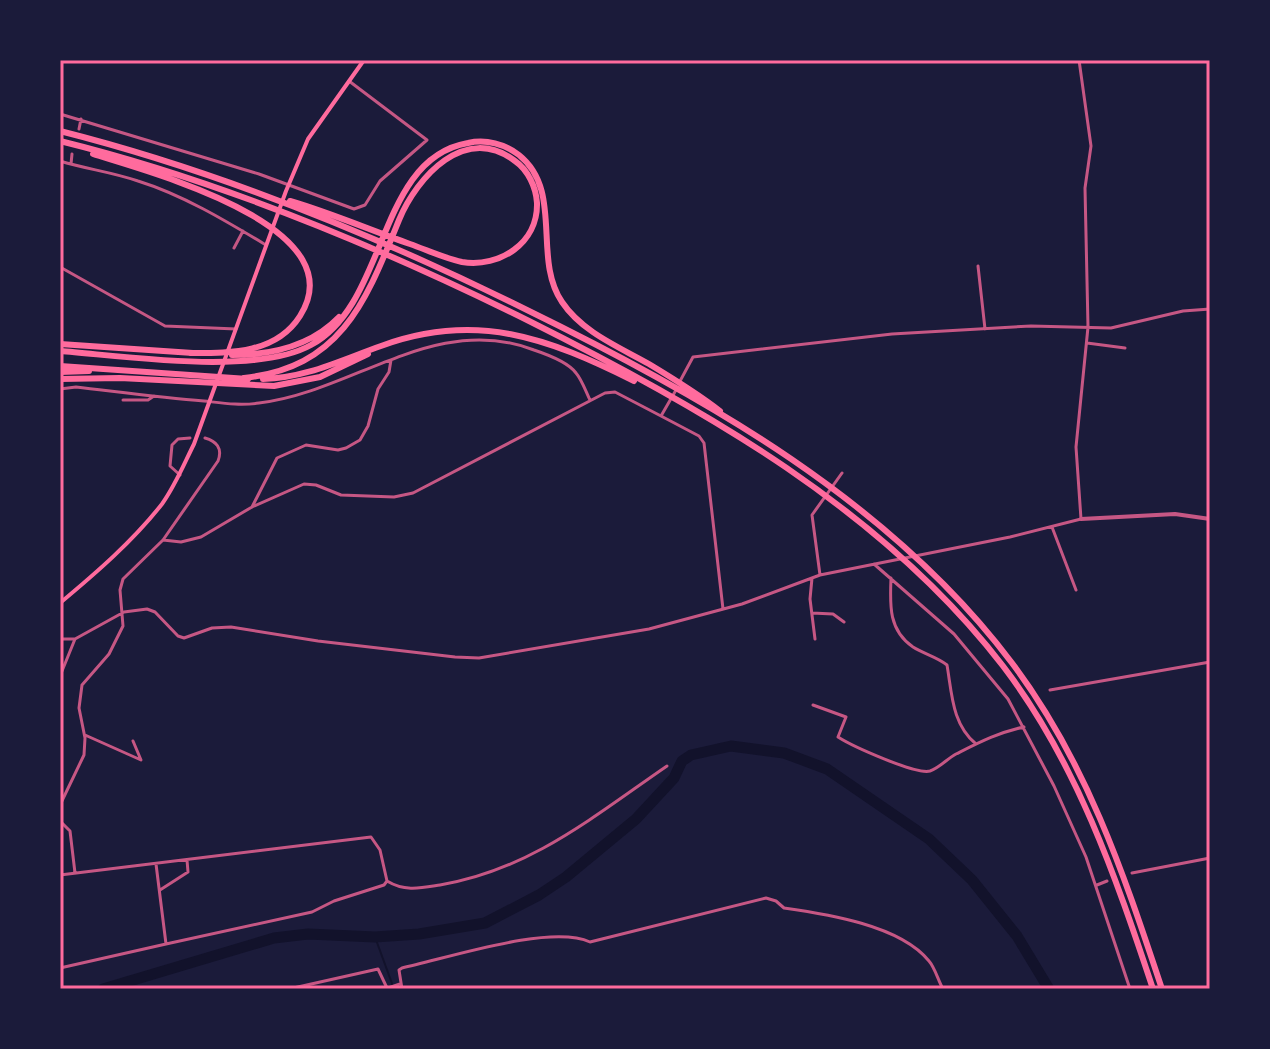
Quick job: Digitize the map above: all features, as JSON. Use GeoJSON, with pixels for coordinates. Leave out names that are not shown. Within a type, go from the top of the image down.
{"type":"FeatureCollection","features":[{"type":"Feature","properties":{"kind":"highway"},"geometry":{"type":"LineString","coordinates":[[60,131],[314,208],[378,237],[605,350],[744,431],[839,495],[921,563],[967,610],[1012,663],[1057,730],[1094,800],[1129,887],[1162,989]]}},
{"type":"Feature","properties":{"kind":"highway"},"geometry":{"type":"LineString","coordinates":[[60,142],[201,183],[372,249],[581,347],[695,411],[800,479],[885,544],[951,607],[1004,668],[1050,736],[1086,805],[1111,864],[1153,989]]}},
{"type":"Feature","properties":{"kind":"highway"},"geometry":{"type":"LineString","coordinates":[[60,142],[168,179],[238,209],[277,230],[301,255],[309,278],[308,296],[302,313],[283,335],[266,345],[248,350],[190,353]]}},
{"type":"Feature","properties":{"kind":"highway"},"geometry":{"type":"LineString","coordinates":[[60,351],[230,362],[278,357],[309,347],[343,319],[365,282],[405,191],[427,164],[444,151],[464,143],[484,142],[503,146],[527,162],[538,180],[544,201],[550,275],[557,294],[568,310],[596,334],[696,392],[744,431]]}},
{"type":"Feature","properties":{"kind":"highway"},"geometry":{"type":"LineString","coordinates":[[244,378],[276,373],[295,366],[322,351],[338,337],[368,292],[411,195],[441,162],[465,150],[484,149],[508,156],[526,173],[536,194],[535,220],[528,236],[509,254],[492,261],[472,263],[444,257],[411,245],[378,237]]}},
{"type":"Feature","properties":{"kind":"highway"},"geometry":{"type":"LineString","coordinates":[[60,342],[246,355],[300,344],[319,334],[335,321],[365,282]]}},
{"type":"Feature","properties":{"kind":"highway"},"geometry":{"type":"LineString","coordinates":[[60,366],[278,378],[308,373],[408,337],[467,328],[529,337],[598,364],[695,411]]}},
{"type":"Feature","properties":{"kind":"highway"},"geometry":{"type":"LineString","coordinates":[[60,379],[120,378],[244,386],[284,385],[328,374],[408,337]]}},
{"type":"Feature","properties":{"kind":"highway"},"geometry":{"type":"LineString","coordinates":[[60,372],[132,370]]}},
{"type":"Feature","properties":{"kind":"main road"},"geometry":{"type":"LineString","coordinates":[[60,603],[98,571],[145,523],[164,502],[180,475],[213,395],[286,191],[315,127],[364,60]]}},
{"type":"Feature","properties":{"kind":"street"},"geometry":{"type":"LineString","coordinates":[[1079,60],[1091,137],[1085,188],[1088,327],[1076,447],[1081,519]]}},
{"type":"Feature","properties":{"kind":"street"},"geometry":{"type":"LineString","coordinates":[[60,114],[359,208],[365,205],[380,181],[427,140],[349,81]]}},
{"type":"Feature","properties":{"kind":"street"},"geometry":{"type":"LineString","coordinates":[[79,129],[81,119]]}},
{"type":"Feature","properties":{"kind":"street"},"geometry":{"type":"LineString","coordinates":[[71,164],[72,154]]}},
{"type":"Feature","properties":{"kind":"street"},"geometry":{"type":"LineString","coordinates":[[60,161],[143,182],[267,242]]}},
{"type":"Feature","properties":{"kind":"street"},"geometry":{"type":"LineString","coordinates":[[234,248],[243,231]]}},
{"type":"Feature","properties":{"kind":"street"},"geometry":{"type":"LineString","coordinates":[[978,266],[985,329]]}},
{"type":"Feature","properties":{"kind":"street"},"geometry":{"type":"LineString","coordinates":[[60,267],[165,326],[236,329]]}},
{"type":"Feature","properties":{"kind":"street"},"geometry":{"type":"LineString","coordinates":[[662,414],[693,357],[892,334],[1116,327],[1183,311],[1210,309]]}},
{"type":"Feature","properties":{"kind":"street"},"geometry":{"type":"LineString","coordinates":[[60,389],[76,387],[241,404],[276,401],[440,343],[480,339],[511,342],[543,353],[573,370],[590,400]]}},
{"type":"Feature","properties":{"kind":"street"},"geometry":{"type":"LineString","coordinates":[[1087,343],[1125,348]]}},
{"type":"Feature","properties":{"kind":"street"},"geometry":{"type":"LineString","coordinates":[[252,507],[277,458],[306,445],[338,450],[360,440],[368,426],[378,389],[389,372],[391,360]]}},
{"type":"Feature","properties":{"kind":"street"},"geometry":{"type":"LineString","coordinates":[[163,540],[191,541],[252,507],[304,484],[353,497],[394,497],[413,493],[590,400],[615,392],[662,414],[699,436],[704,443],[723,609]]}},
{"type":"Feature","properties":{"kind":"street"},"geometry":{"type":"LineString","coordinates":[[123,400],[148,400],[154,396]]}},
{"type":"Feature","properties":{"kind":"street"},"geometry":{"type":"LineString","coordinates":[[180,475],[170,466],[172,445],[177,439],[190,438]]}},
{"type":"Feature","properties":{"kind":"street"},"geometry":{"type":"LineString","coordinates":[[60,805],[84,755],[85,735],[79,708],[82,685],[114,646],[123,626],[120,590],[123,579],[163,540],[220,457],[217,443],[205,438]]}},
{"type":"Feature","properties":{"kind":"street"},"geometry":{"type":"LineString","coordinates":[[820,575],[812,515],[841,474]]}},
{"type":"Feature","properties":{"kind":"street"},"geometry":{"type":"LineString","coordinates":[[60,639],[75,639],[124,612],[151,610],[184,638],[212,628],[231,627],[318,641],[469,658],[649,629],[723,609],[820,575],[1010,537],[1081,519],[1175,514],[1210,519]]}},
{"type":"Feature","properties":{"kind":"street"},"geometry":{"type":"LineString","coordinates":[[1051,525],[1076,590]]}},
{"type":"Feature","properties":{"kind":"street"},"geometry":{"type":"LineString","coordinates":[[874,564],[954,634],[1008,699],[1054,786],[1097,885],[1130,989]]}},
{"type":"Feature","properties":{"kind":"street"},"geometry":{"type":"LineString","coordinates":[[812,578],[815,639]]}},
{"type":"Feature","properties":{"kind":"street"},"geometry":{"type":"LineString","coordinates":[[891,578],[889,612],[893,623],[910,644],[947,665],[958,721],[976,744]]}},
{"type":"Feature","properties":{"kind":"street"},"geometry":{"type":"LineString","coordinates":[[812,613],[833,614],[844,622]]}},
{"type":"Feature","properties":{"kind":"street"},"geometry":{"type":"LineString","coordinates":[[60,676],[75,639]]}},
{"type":"Feature","properties":{"kind":"street"},"geometry":{"type":"LineString","coordinates":[[1050,690],[1210,662]]}},
{"type":"Feature","properties":{"kind":"street"},"geometry":{"type":"LineString","coordinates":[[813,705],[846,717],[838,737],[869,754],[916,771],[933,769],[1002,732],[1024,727]]}},
{"type":"Feature","properties":{"kind":"street"},"geometry":{"type":"LineString","coordinates":[[85,735],[141,760],[133,741]]}},
{"type":"Feature","properties":{"kind":"street"},"geometry":{"type":"LineString","coordinates":[[60,875],[371,837],[380,850],[387,881],[401,889],[458,882],[499,871],[555,843],[667,766]]}},
{"type":"Feature","properties":{"kind":"street"},"geometry":{"type":"LineString","coordinates":[[60,821],[70,831],[75,873]]}},
{"type":"Feature","properties":{"kind":"street"},"geometry":{"type":"LineString","coordinates":[[1132,873],[1210,858]]}},
{"type":"Feature","properties":{"kind":"street"},"geometry":{"type":"LineString","coordinates":[[160,890],[188,872],[187,860]]}},
{"type":"Feature","properties":{"kind":"street"},"geometry":{"type":"LineString","coordinates":[[156,864],[166,944]]}},
{"type":"Feature","properties":{"kind":"street"},"geometry":{"type":"LineString","coordinates":[[60,968],[312,912],[334,901],[384,885],[387,881]]}},
{"type":"Feature","properties":{"kind":"street"},"geometry":{"type":"LineString","coordinates":[[1097,885],[1107,881]]}},
{"type":"Feature","properties":{"kind":"street"},"geometry":{"type":"LineString","coordinates":[[289,989],[378,969],[387,988],[400,986],[399,970],[402,968],[533,938],[576,938],[590,942],[766,898],[784,908],[860,921],[893,936],[916,949],[930,962],[943,989]]}},
{"type":"Feature","properties":{"kind":"waterway"},"geometry":{"type":"LineString","coordinates":[[103,989],[274,938],[308,934],[375,937],[419,934],[485,923],[566,877],[636,819],[674,778],[682,761],[691,755],[731,746],[784,753],[827,769],[929,839],[972,880],[1017,936],[1049,989]]}},
{"type":"Feature","properties":{"kind":"waterway"},"geometry":{"type":"LineString","coordinates":[[375,937],[394,989]]}}]}
